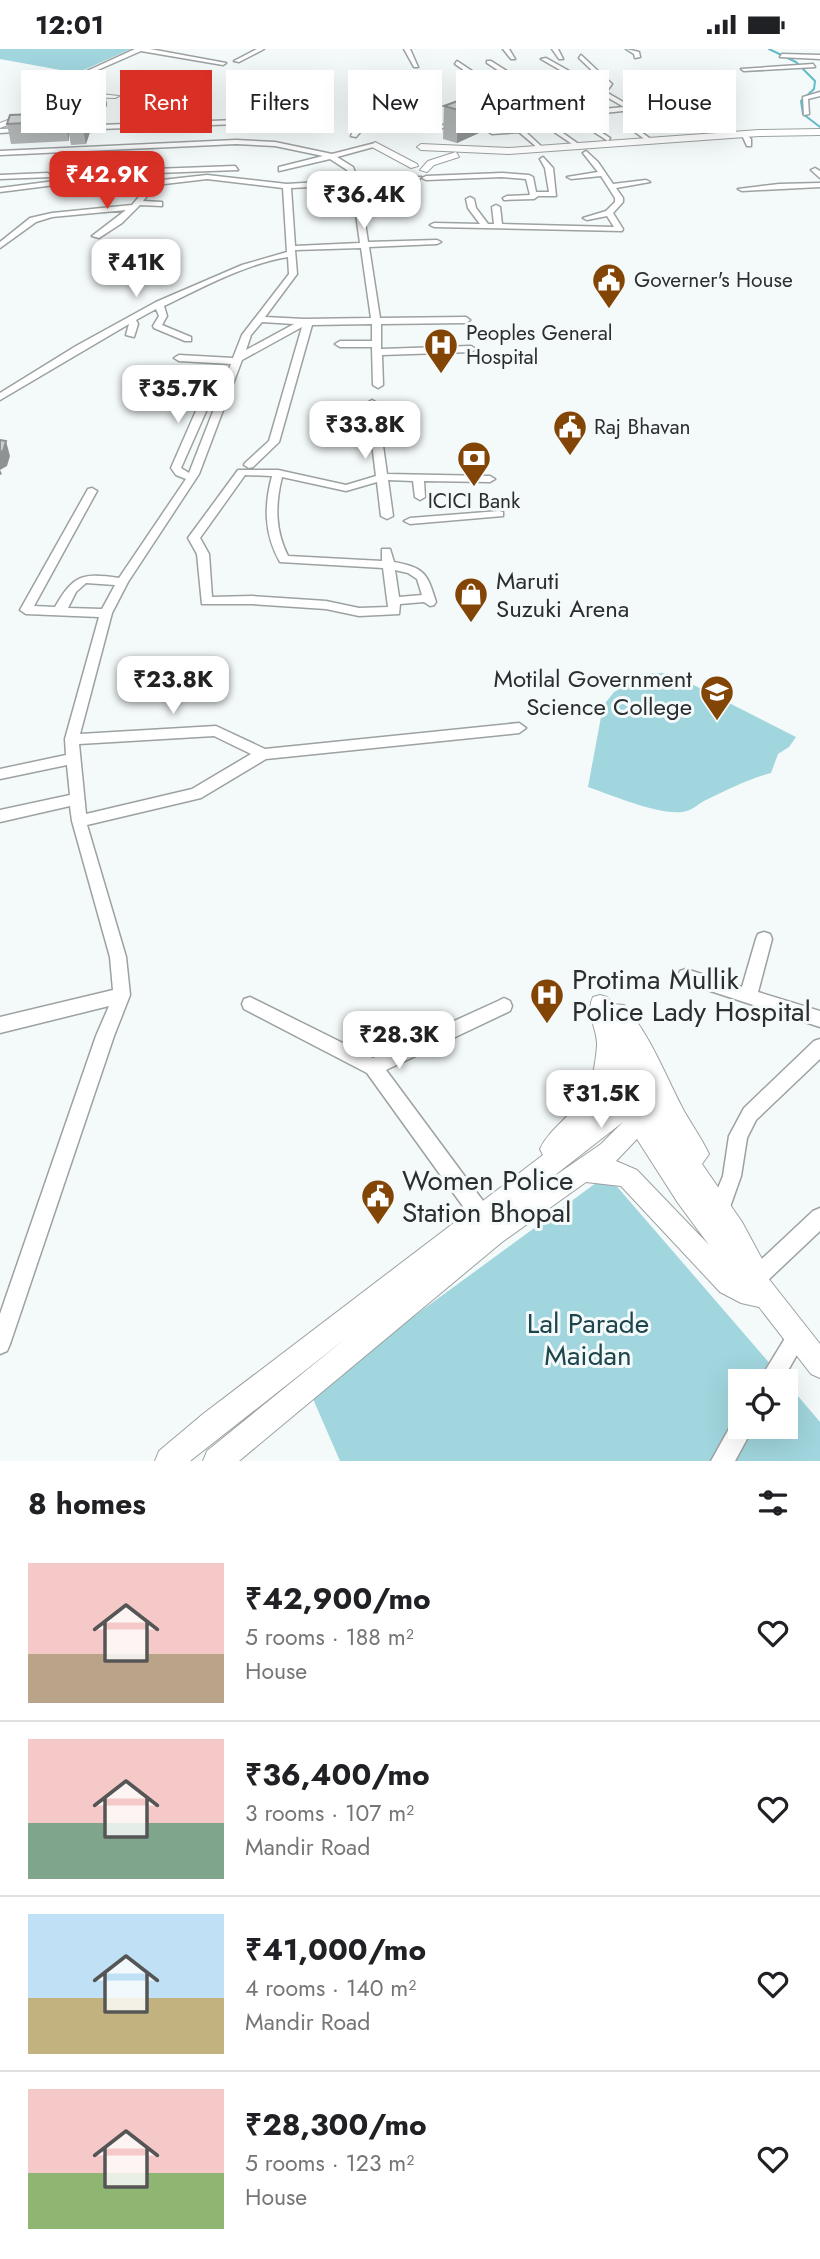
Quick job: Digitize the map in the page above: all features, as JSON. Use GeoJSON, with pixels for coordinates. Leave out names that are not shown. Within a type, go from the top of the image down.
{"type":"FeatureCollection","features":[{"type":"Feature","properties":{"kind":"main road"},"geometry":{"type":"LineString","coordinates":[[106,96],[115,96]]}},
{"type":"Feature","properties":{"kind":"main road"},"geometry":{"type":"LineString","coordinates":[[0,124],[21,114]]}},
{"type":"Feature","properties":{"kind":"main road"},"geometry":{"type":"LineString","coordinates":[[0,124],[21,116]]}},
{"type":"Feature","properties":{"kind":"main road"},"geometry":{"type":"LineString","coordinates":[[415,133],[429,143],[457,153]]}},
{"type":"Feature","properties":{"kind":"main road"},"geometry":{"type":"LineString","coordinates":[[412,149],[512,156],[820,135]]}},
{"type":"Feature","properties":{"kind":"main road"},"geometry":{"type":"LineString","coordinates":[[423,176],[431,163],[457,153],[650,141],[745,140]]}},
{"type":"Feature","properties":{"kind":"main road"},"geometry":{"type":"LineString","coordinates":[[375,145],[414,166]]}},
{"type":"Feature","properties":{"kind":"main road"},"geometry":{"type":"LineString","coordinates":[[520,1186],[532,1168],[566,1137],[590,1110],[601,1090],[606,1068],[606,1043],[600,1004]]}},
{"type":"Feature","properties":{"kind":"main road"},"geometry":{"type":"LineString","coordinates":[[600,1004],[618,1030],[641,1104],[740,1239]]}},
{"type":"Feature","properties":{"kind":"main road"},"geometry":{"type":"LineString","coordinates":[[600,1004],[617,1013],[632,1030],[677,1121],[723,1200],[762,1286]]}},
{"type":"Feature","properties":{"kind":"main road"},"geometry":{"type":"LineString","coordinates":[[606,1043],[702,1218],[762,1286],[820,1365]]}},
{"type":"Feature","properties":{"kind":"main road"},"geometry":{"type":"LineString","coordinates":[[218,1461],[493,1233],[609,1152],[641,1104]]}},
{"type":"Feature","properties":{"kind":"main road"},"geometry":{"type":"LineString","coordinates":[[169,1461],[520,1186],[641,1104]]}},
{"type":"Feature","properties":{"kind":"main road"},"geometry":{"type":"LineString","coordinates":[[583,1170],[617,1173],[629,1178],[729,1283],[741,1290],[762,1286]]}},
{"type":"Feature","properties":{"kind":"street"},"geometry":{"type":"LineString","coordinates":[[93,70],[140,49],[225,62],[155,49]]}},
{"type":"Feature","properties":{"kind":"street"},"geometry":{"type":"LineString","coordinates":[[237,61],[261,49]]}},
{"type":"Feature","properties":{"kind":"street"},"geometry":{"type":"LineString","coordinates":[[407,49],[416,66]]}},
{"type":"Feature","properties":{"kind":"street"},"geometry":{"type":"LineString","coordinates":[[506,49],[513,58]]}},
{"type":"Feature","properties":{"kind":"street"},"geometry":{"type":"LineString","coordinates":[[555,49],[561,58]]}},
{"type":"Feature","properties":{"kind":"street"},"geometry":{"type":"LineString","coordinates":[[744,68],[804,67],[785,56],[820,57]]}},
{"type":"Feature","properties":{"kind":"street"},"geometry":{"type":"LineString","coordinates":[[581,57],[594,70]]}},
{"type":"Feature","properties":{"kind":"street"},"geometry":{"type":"LineString","coordinates":[[544,59],[563,70]]}},
{"type":"Feature","properties":{"kind":"street"},"geometry":{"type":"LineString","coordinates":[[489,62],[501,70]]}},
{"type":"Feature","properties":{"kind":"street"},"geometry":{"type":"LineString","coordinates":[[457,63],[467,70]]}},
{"type":"Feature","properties":{"kind":"street"},"geometry":{"type":"LineString","coordinates":[[806,114],[804,98],[820,94]]}},
{"type":"Feature","properties":{"kind":"street"},"geometry":{"type":"LineString","coordinates":[[500,105],[520,110],[502,115],[482,111],[500,105]]}},
{"type":"Feature","properties":{"kind":"street"},"geometry":{"type":"LineString","coordinates":[[212,122],[241,121],[231,179]]}},
{"type":"Feature","properties":{"kind":"street"},"geometry":{"type":"LineString","coordinates":[[0,131],[21,130]]}},
{"type":"Feature","properties":{"kind":"street"},"geometry":{"type":"LineString","coordinates":[[137,146],[139,133]]}},
{"type":"Feature","properties":{"kind":"street"},"geometry":{"type":"LineString","coordinates":[[524,133],[539,147]]}},
{"type":"Feature","properties":{"kind":"street"},"geometry":{"type":"LineString","coordinates":[[559,133],[578,146]]}},
{"type":"Feature","properties":{"kind":"street"},"geometry":{"type":"LineString","coordinates":[[599,133],[608,139]]}},
{"type":"Feature","properties":{"kind":"street"},"geometry":{"type":"LineString","coordinates":[[639,133],[650,141]]}},
{"type":"Feature","properties":{"kind":"street"},"geometry":{"type":"LineString","coordinates":[[0,152],[236,142],[290,146],[331,156],[350,169],[355,181],[376,321],[378,385]]}},
{"type":"Feature","properties":{"kind":"street"},"geometry":{"type":"LineString","coordinates":[[282,169],[375,145]]}},
{"type":"Feature","properties":{"kind":"street"},"geometry":{"type":"LineString","coordinates":[[586,153],[596,163],[619,202],[609,213],[587,218]]}},
{"type":"Feature","properties":{"kind":"street"},"geometry":{"type":"LineString","coordinates":[[507,198],[553,194],[549,168],[543,159]]}},
{"type":"Feature","properties":{"kind":"street"},"geometry":{"type":"LineString","coordinates":[[271,165],[282,169],[295,180]]}},
{"type":"Feature","properties":{"kind":"street"},"geometry":{"type":"LineString","coordinates":[[0,177],[235,168]]}},
{"type":"Feature","properties":{"kind":"street"},"geometry":{"type":"LineString","coordinates":[[570,177],[601,174]]}},
{"type":"Feature","properties":{"kind":"street"},"geometry":{"type":"LineString","coordinates":[[0,190],[55,183],[151,186],[189,178],[355,181],[423,176],[502,175],[529,177],[534,194]]}},
{"type":"Feature","properties":{"kind":"street"},"geometry":{"type":"LineString","coordinates":[[0,1344],[105,1036],[122,995],[117,957],[79,821],[72,739],[106,613],[122,582],[191,477],[247,335],[293,274],[295,180]]}},
{"type":"Feature","properties":{"kind":"street"},"geometry":{"type":"LineString","coordinates":[[742,189],[820,185]]}},
{"type":"Feature","properties":{"kind":"street"},"geometry":{"type":"LineString","coordinates":[[96,236],[137,205],[151,186]]}},
{"type":"Feature","properties":{"kind":"street"},"geometry":{"type":"LineString","coordinates":[[613,189],[645,186]]}},
{"type":"Feature","properties":{"kind":"street"},"geometry":{"type":"LineString","coordinates":[[470,199],[472,208],[484,224]]}},
{"type":"Feature","properties":{"kind":"street"},"geometry":{"type":"LineString","coordinates":[[0,246],[33,220],[52,215],[159,204]]}},
{"type":"Feature","properties":{"kind":"street"},"geometry":{"type":"LineString","coordinates":[[496,207],[498,224]]}},
{"type":"Feature","properties":{"kind":"street"},"geometry":{"type":"LineString","coordinates":[[434,225],[525,221],[620,229],[609,213]]}},
{"type":"Feature","properties":{"kind":"street"},"geometry":{"type":"LineString","coordinates":[[0,391],[97,333],[176,292],[267,254],[365,245],[437,243]]}},
{"type":"Feature","properties":{"kind":"street"},"geometry":{"type":"LineString","coordinates":[[0,397],[131,318],[261,260],[293,250]]}},
{"type":"Feature","properties":{"kind":"street"},"geometry":{"type":"LineString","coordinates":[[159,304],[163,316],[157,326],[188,339]]}},
{"type":"Feature","properties":{"kind":"street"},"geometry":{"type":"LineString","coordinates":[[131,318],[134,324],[131,335]]}},
{"type":"Feature","properties":{"kind":"street"},"geometry":{"type":"LineString","coordinates":[[261,319],[306,322],[466,320]]}},
{"type":"Feature","properties":{"kind":"street"},"geometry":{"type":"LineString","coordinates":[[179,358],[235,365],[306,322]]}},
{"type":"Feature","properties":{"kind":"street"},"geometry":{"type":"LineString","coordinates":[[249,465],[274,442],[306,322]]}},
{"type":"Feature","properties":{"kind":"street"},"geometry":{"type":"LineString","coordinates":[[340,344],[376,348],[471,349]]}},
{"type":"Feature","properties":{"kind":"street"},"geometry":{"type":"LineString","coordinates":[[372,403],[387,516]]}},
{"type":"Feature","properties":{"kind":"street"},"geometry":{"type":"LineString","coordinates":[[387,558],[395,611],[359,612],[326,605],[252,600],[206,601],[203,554],[194,538],[242,472],[278,473],[346,488],[383,477],[490,479]]}},
{"type":"Feature","properties":{"kind":"street"},"geometry":{"type":"LineString","coordinates":[[278,473],[270,504],[275,544],[284,559],[387,558],[421,577],[429,600],[393,601]]}},
{"type":"Feature","properties":{"kind":"street"},"geometry":{"type":"LineString","coordinates":[[418,478],[420,497]]}},
{"type":"Feature","properties":{"kind":"street"},"geometry":{"type":"LineString","coordinates":[[92,491],[26,610],[106,613]]}},
{"type":"Feature","properties":{"kind":"street"},"geometry":{"type":"LineString","coordinates":[[410,521],[499,514]]}},
{"type":"Feature","properties":{"kind":"street"},"geometry":{"type":"LineString","coordinates":[[59,612],[74,585],[84,578],[122,582]]}},
{"type":"Feature","properties":{"kind":"street"},"geometry":{"type":"LineString","coordinates":[[79,821],[195,794],[262,754],[519,728]]}},
{"type":"Feature","properties":{"kind":"street"},"geometry":{"type":"LineString","coordinates":[[72,739],[216,731],[262,754]]}},
{"type":"Feature","properties":{"kind":"street"},"geometry":{"type":"LineString","coordinates":[[0,774],[73,758]]}},
{"type":"Feature","properties":{"kind":"street"},"geometry":{"type":"LineString","coordinates":[[0,816],[76,799]]}},
{"type":"Feature","properties":{"kind":"street"},"geometry":{"type":"LineString","coordinates":[[748,996],[764,939]]}},
{"type":"Feature","properties":{"kind":"street"},"geometry":{"type":"LineString","coordinates":[[686,976],[820,1019]]}},
{"type":"Feature","properties":{"kind":"street"},"geometry":{"type":"LineString","coordinates":[[0,1025],[122,995]]}},
{"type":"Feature","properties":{"kind":"street"},"geometry":{"type":"LineString","coordinates":[[250,1004],[373,1067],[482,1216]]}},
{"type":"Feature","properties":{"kind":"street"},"geometry":{"type":"LineString","coordinates":[[373,1067],[504,1006]]}},
{"type":"Feature","properties":{"kind":"street"},"geometry":{"type":"LineString","coordinates":[[723,1200],[732,1176],[738,1136],[750,1114],[820,1047]]}},
{"type":"Feature","properties":{"kind":"street"},"geometry":{"type":"LineString","coordinates":[[762,1286],[818,1223]]}},
{"type":"Feature","properties":{"kind":"street"},"geometry":{"type":"LineString","coordinates":[[777,1369],[797,1336]]}},
{"type":"Feature","properties":{"kind":"street"},"geometry":{"type":"LineString","coordinates":[[722,1461],[735,1439]]}},
{"type":"Feature","properties":{"kind":"green space"},"geometry":{"type":"Polygon","coordinates":[[[0,49],[131,49],[84,70],[60,70],[0,59],[0,49]]]}},
{"type":"Feature","properties":{"kind":"green space"},"geometry":{"type":"Polygon","coordinates":[[[647,673],[678,677],[796,737],[789,747],[778,754],[771,773],[738,785],[687,811],[652,809],[588,787],[603,706],[614,692],[647,673]]]}},
{"type":"Feature","properties":{"kind":"green space","name":"Lal Parade Maidan"},"geometry":{"type":"Polygon","coordinates":[[[607,1175],[775,1369],[728,1369],[728,1439],[798,1439],[798,1396],[820,1422],[820,1461],[340,1461],[310,1392],[607,1175]]]}},
{"type":"Feature","properties":{"kind":"building"},"geometry":{"type":"Polygon","coordinates":[[[456,102],[456,109],[444,106],[456,102]]]}},
{"type":"Feature","properties":{"kind":"building"},"geometry":{"type":"Polygon","coordinates":[[[10,115],[21,115],[21,123],[7,124],[10,115]]]}},
{"type":"Feature","properties":{"kind":"building"},"geometry":{"type":"Polygon","coordinates":[[[0,440],[6,441],[3,451],[0,452],[0,440]]]}},
{"type":"Feature","properties":{"kind":"waterway"},"geometry":{"type":"LineString","coordinates":[[769,49],[796,62],[815,81],[814,89],[801,101],[803,114],[820,127]]}},
{"type":"Feature","properties":{"kind":"place","name":"Governer's House"},"geometry":{"type":"Point","coordinates":[609,310]}},
{"type":"Feature","properties":{"kind":"place","name":"Peoples General Hospital"},"geometry":{"type":"Point","coordinates":[441,375]}},
{"type":"Feature","properties":{"kind":"place","name":"Raj Bhavan"},"geometry":{"type":"Point","coordinates":[570,457]}},
{"type":"Feature","properties":{"kind":"place","name":"ICICI Bank"},"geometry":{"type":"Point","coordinates":[474,488]}},
{"type":"Feature","properties":{"kind":"place","name":"Maruti Suzuki Arena"},"geometry":{"type":"Point","coordinates":[471,624]}},
{"type":"Feature","properties":{"kind":"place","name":"Motilal Government Science College"},"geometry":{"type":"Point","coordinates":[717,722]}},
{"type":"Feature","properties":{"kind":"place","name":"Protima Mullik Police Lady Hospital"},"geometry":{"type":"Point","coordinates":[547,1025]}},
{"type":"Feature","properties":{"kind":"place","name":"Women Police Station Bhopal"},"geometry":{"type":"Point","coordinates":[378,1226]}}]}
